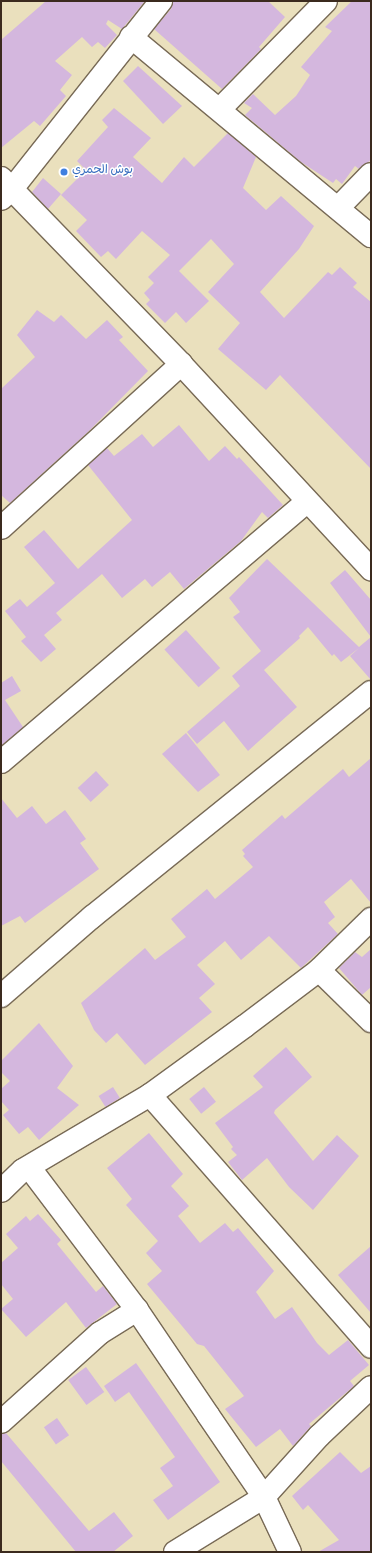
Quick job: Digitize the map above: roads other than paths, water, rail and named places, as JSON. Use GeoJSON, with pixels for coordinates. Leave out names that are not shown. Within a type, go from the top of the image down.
{"type":"FeatureCollection","features":[{"type":"Feature","properties":{"kind":"street"},"geometry":{"type":"LineString","coordinates":[[161,1],[5,189],[181,364],[306,502],[367,558]]}},
{"type":"Feature","properties":{"kind":"street"},"geometry":{"type":"LineString","coordinates":[[220,110],[326,1]]}},
{"type":"Feature","properties":{"kind":"street"},"geometry":{"type":"LineString","coordinates":[[131,37],[371,236]]}},
{"type":"Feature","properties":{"kind":"street"},"geometry":{"type":"LineString","coordinates":[[338,208],[371,174]]}},
{"type":"Feature","properties":{"kind":"street"},"geometry":{"type":"LineString","coordinates":[[1,528],[181,364]]}},
{"type":"Feature","properties":{"kind":"street"},"geometry":{"type":"LineString","coordinates":[[1,762],[306,502]]}},
{"type":"Feature","properties":{"kind":"street"},"geometry":{"type":"LineString","coordinates":[[1,996],[92,917],[371,692]]}},
{"type":"Feature","properties":{"kind":"street"},"geometry":{"type":"LineString","coordinates":[[1,1191],[29,1166],[150,1095],[319,970],[371,919]]}},
{"type":"Feature","properties":{"kind":"street"},"geometry":{"type":"LineString","coordinates":[[319,970],[371,1021]]}},
{"type":"Feature","properties":{"kind":"street"},"geometry":{"type":"LineString","coordinates":[[150,1095],[371,1347]]}},
{"type":"Feature","properties":{"kind":"street"},"geometry":{"type":"LineString","coordinates":[[29,1166],[137,1310],[264,1497],[290,1552]]}},
{"type":"Feature","properties":{"kind":"street"},"geometry":{"type":"LineString","coordinates":[[1,1422],[100,1333],[137,1310]]}},
{"type":"Feature","properties":{"kind":"street"},"geometry":{"type":"LineString","coordinates":[[175,1552],[264,1497],[320,1436],[371,1387]]}},
{"type":"Feature","properties":{"kind":"place","name":"بوش الحمري"},"geometry":{"type":"Point","coordinates":[64,172]}}]}
